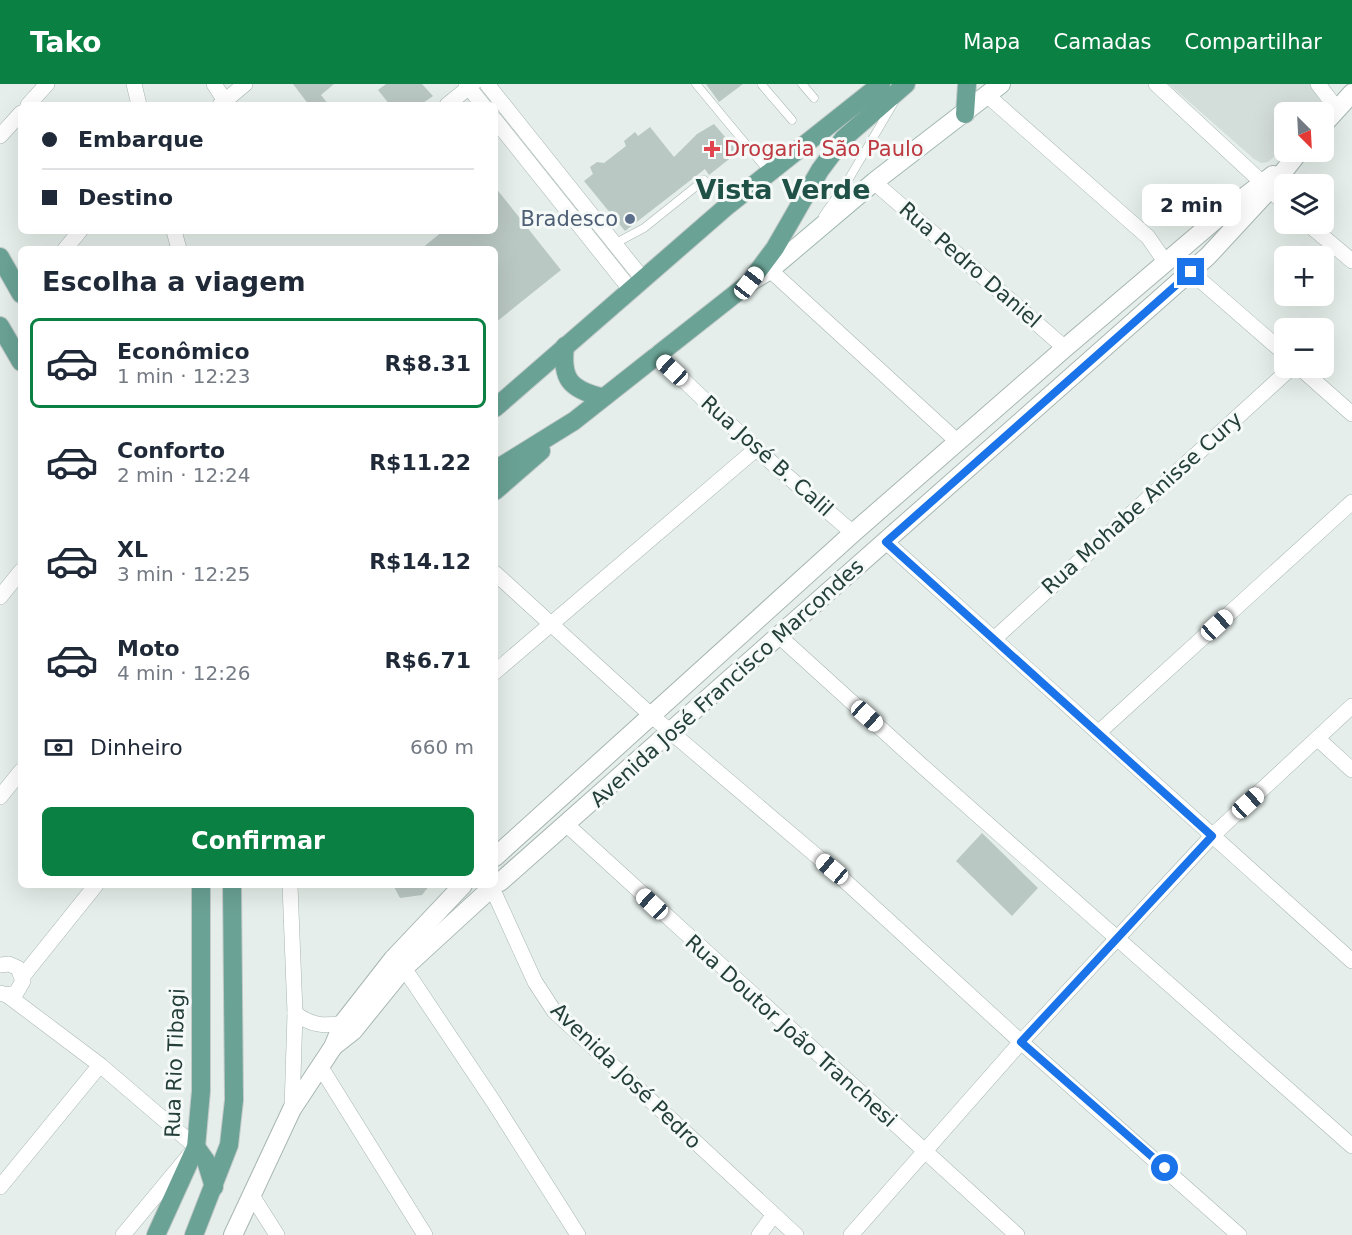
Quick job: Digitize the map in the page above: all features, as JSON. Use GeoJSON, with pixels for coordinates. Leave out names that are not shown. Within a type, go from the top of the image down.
{"type":"FeatureCollection","features":[{"type":"Feature","properties":{"kind":"main road"},"geometry":{"type":"LineString","coordinates":[[498,405],[726,207],[881,84]]}},
{"type":"Feature","properties":{"kind":"main road"},"geometry":{"type":"LineString","coordinates":[[965,114],[968,84]]}},
{"type":"Feature","properties":{"kind":"main road"},"geometry":{"type":"LineString","coordinates":[[498,488],[601,398],[749,283],[776,248],[820,170],[844,138],[906,85]]}},
{"type":"Feature","properties":{"kind":"main road"},"geometry":{"type":"LineString","coordinates":[[0,257],[18,289]]}},
{"type":"Feature","properties":{"kind":"main road"},"geometry":{"type":"LineString","coordinates":[[0,326],[18,357]]}},
{"type":"Feature","properties":{"kind":"main road"},"geometry":{"type":"LineString","coordinates":[[565,346],[565,374],[572,386],[601,398]]}},
{"type":"Feature","properties":{"kind":"main road"},"geometry":{"type":"LineString","coordinates":[[498,468],[574,421]]}},
{"type":"Feature","properties":{"kind":"main road","name":"Rua Rio Tibagi"},"geometry":{"type":"LineString","coordinates":[[156,1235],[196,1147],[201,1091],[201,888]]}},
{"type":"Feature","properties":{"kind":"main road"},"geometry":{"type":"LineString","coordinates":[[194,1235],[229,1145],[234,1100],[232,888]]}},
{"type":"Feature","properties":{"kind":"main road"},"geometry":{"type":"LineString","coordinates":[[196,1147],[229,1145]]}},
{"type":"Feature","properties":{"kind":"main road"},"geometry":{"type":"LineString","coordinates":[[196,1147],[206,1161],[214,1187]]}},
{"type":"Feature","properties":{"kind":"street"},"geometry":{"type":"LineString","coordinates":[[31,102],[48,84]]}},
{"type":"Feature","properties":{"kind":"street"},"geometry":{"type":"LineString","coordinates":[[134,84],[139,102]]}},
{"type":"Feature","properties":{"kind":"street"},"geometry":{"type":"LineString","coordinates":[[214,84],[223,102]]}},
{"type":"Feature","properties":{"kind":"street"},"geometry":{"type":"LineString","coordinates":[[224,102],[245,84]]}},
{"type":"Feature","properties":{"kind":"street"},"geometry":{"type":"LineString","coordinates":[[487,84],[614,244],[636,283]]}},
{"type":"Feature","properties":{"kind":"street"},"geometry":{"type":"LineString","coordinates":[[1156,84],[1274,194]]}},
{"type":"Feature","properties":{"kind":"street"},"geometry":{"type":"LineString","coordinates":[[1318,84],[1337,109]]}},
{"type":"Feature","properties":{"kind":"street"},"geometry":{"type":"LineString","coordinates":[[450,102],[469,85],[481,102]]}},
{"type":"Feature","properties":{"kind":"street"},"geometry":{"type":"LineString","coordinates":[[749,283],[770,270],[874,182],[995,90],[1149,237],[1166,263]]}},
{"type":"Feature","properties":{"kind":"street"},"geometry":{"type":"LineString","coordinates":[[1334,112],[1352,93]]}},
{"type":"Feature","properties":{"kind":"street"},"geometry":{"type":"LineString","coordinates":[[0,136],[18,116]]}},
{"type":"Feature","properties":{"kind":"street"},"geometry":{"type":"LineString","coordinates":[[498,123],[636,283]]}},
{"type":"Feature","properties":{"kind":"street"},"geometry":{"type":"LineString","coordinates":[[1265,186],[1290,162]]}},
{"type":"Feature","properties":{"kind":"street","name":"Rua Pedro Daniel"},"geometry":{"type":"LineString","coordinates":[[874,182],[1065,348]]}},
{"type":"Feature","properties":{"kind":"street","name":"Avenida José Francisco Marcondes"},"geometry":{"type":"LineString","coordinates":[[498,854],[853,533],[1065,348],[1194,239],[1265,186]]}},
{"type":"Feature","properties":{"kind":"street","name":"Avenida José Francisco Marcondes"},"geometry":{"type":"LineString","coordinates":[[498,877],[567,825],[670,731],[1191,272],[1208,256],[1265,186]]}},
{"type":"Feature","properties":{"kind":"street"},"geometry":{"type":"LineString","coordinates":[[68,246],[78,234]]}},
{"type":"Feature","properties":{"kind":"street"},"geometry":{"type":"LineString","coordinates":[[1320,234],[1352,261]]}},
{"type":"Feature","properties":{"kind":"street"},"geometry":{"type":"LineString","coordinates":[[1194,239],[1208,244],[1208,256]]}},
{"type":"Feature","properties":{"kind":"street"},"geometry":{"type":"LineString","coordinates":[[770,270],[958,442]]}},
{"type":"Feature","properties":{"kind":"street"},"geometry":{"type":"LineString","coordinates":[[1191,272],[1274,344]]}},
{"type":"Feature","properties":{"kind":"street","name":"Rua José B. Calil"},"geometry":{"type":"LineString","coordinates":[[656,354],[756,449],[853,533]]}},
{"type":"Feature","properties":{"kind":"street","name":"Rua Mohabe Anisse Cury"},"geometry":{"type":"LineString","coordinates":[[994,639],[1280,378]]}},
{"type":"Feature","properties":{"kind":"street"},"geometry":{"type":"LineString","coordinates":[[1311,378],[1352,414]]}},
{"type":"Feature","properties":{"kind":"street"},"geometry":{"type":"LineString","coordinates":[[498,669],[756,449]]}},
{"type":"Feature","properties":{"kind":"street"},"geometry":{"type":"LineString","coordinates":[[1098,733],[1352,502]]}},
{"type":"Feature","properties":{"kind":"street"},"geometry":{"type":"LineString","coordinates":[[886,542],[1352,961]]}},
{"type":"Feature","properties":{"kind":"street"},"geometry":{"type":"LineString","coordinates":[[0,597],[18,575]]}},
{"type":"Feature","properties":{"kind":"street"},"geometry":{"type":"LineString","coordinates":[[498,576],[652,716],[832,869],[1021,1042],[1239,1235]]}},
{"type":"Feature","properties":{"kind":"street"},"geometry":{"type":"LineString","coordinates":[[779,636],[1352,1146]]}},
{"type":"Feature","properties":{"kind":"street"},"geometry":{"type":"LineString","coordinates":[[851,1235],[1021,1042],[1212,836],[1352,706]]}},
{"type":"Feature","properties":{"kind":"street"},"geometry":{"type":"LineString","coordinates":[[1318,739],[1352,770]]}},
{"type":"Feature","properties":{"kind":"street"},"geometry":{"type":"LineString","coordinates":[[0,797],[18,775]]}},
{"type":"Feature","properties":{"kind":"street","name":"Rua Doutor João Tranchesi"},"geometry":{"type":"LineString","coordinates":[[567,825],[1017,1235]]}},
{"type":"Feature","properties":{"kind":"street"},"geometry":{"type":"LineString","coordinates":[[93,888],[39,953],[8,985],[31,1014],[100,1065],[196,1147],[123,1235]]}},
{"type":"Feature","properties":{"kind":"street"},"geometry":{"type":"LineString","coordinates":[[290,888],[295,1013],[292,1109]]}},
{"type":"Feature","properties":{"kind":"street","name":"Avenida José Francisco Marcondes"},"geometry":{"type":"LineString","coordinates":[[233,1235],[292,1109],[333,1047],[343,1023],[393,959],[460,888]]}},
{"type":"Feature","properties":{"kind":"street","name":"Avenida José Francisco Marcondes"},"geometry":{"type":"LineString","coordinates":[[333,1047],[353,1031],[404,968],[485,888]]}},
{"type":"Feature","properties":{"kind":"street","name":"Avenida José Pedro"},"geometry":{"type":"LineString","coordinates":[[492,888],[535,982],[554,1011],[796,1235]]}},
{"type":"Feature","properties":{"kind":"street"},"geometry":{"type":"LineString","coordinates":[[404,968],[494,1101],[578,1235]]}},
{"type":"Feature","properties":{"kind":"street"},"geometry":{"type":"LineString","coordinates":[[295,1013],[305,1021],[324,1026],[343,1023]]}},
{"type":"Feature","properties":{"kind":"street"},"geometry":{"type":"LineString","coordinates":[[0,1187],[100,1065]]}},
{"type":"Feature","properties":{"kind":"street"},"geometry":{"type":"LineString","coordinates":[[320,1066],[425,1235]]}},
{"type":"Feature","properties":{"kind":"street"},"geometry":{"type":"LineString","coordinates":[[251,1194],[277,1235]]}},
{"type":"Feature","properties":{"kind":"street"},"geometry":{"type":"LineString","coordinates":[[759,1235],[773,1216]]}},
{"type":"Feature","properties":{"kind":"lane"},"geometry":{"type":"LineString","coordinates":[[696,84],[770,173]]}},
{"type":"Feature","properties":{"kind":"lane"},"geometry":{"type":"LineString","coordinates":[[802,84],[814,98]]}},
{"type":"Feature","properties":{"kind":"lane"},"geometry":{"type":"LineString","coordinates":[[762,85],[792,120]]}},
{"type":"Feature","properties":{"kind":"lane"},"geometry":{"type":"LineString","coordinates":[[809,237],[847,182],[906,85]]}},
{"type":"Feature","properties":{"kind":"lane"},"geometry":{"type":"LineString","coordinates":[[614,244],[644,228],[704,180]]}},
{"type":"Feature","properties":{"kind":"shaded area"},"geometry":{"type":"Polygon","coordinates":[[[1169,84],[1310,84],[1321,102],[1274,102],[1274,157],[1268,162],[1261,163],[1169,84]]]}},
{"type":"Feature","properties":{"kind":"building"},"geometry":{"type":"Polygon","coordinates":[[[293,84],[334,84],[321,95],[327,102],[307,102],[293,84]]]}},
{"type":"Feature","properties":{"kind":"building"},"geometry":{"type":"Polygon","coordinates":[[[386,84],[422,84],[433,96],[424,102],[388,102],[378,90],[386,84]]]}},
{"type":"Feature","properties":{"kind":"building"},"geometry":{"type":"Polygon","coordinates":[[[706,84],[743,84],[719,102],[706,84]]]}},
{"type":"Feature","properties":{"kind":"building"},"geometry":{"type":"Polygon","coordinates":[[[714,124],[738,152],[709,175],[705,169],[625,231],[584,181],[593,174],[590,167],[597,162],[604,163],[626,146],[624,141],[635,132],[638,136],[650,127],[674,157],[697,134],[714,124]]]}},
{"type":"Feature","properties":{"kind":"building"},"geometry":{"type":"Polygon","coordinates":[[[498,191],[561,270],[498,321],[498,246],[425,246],[439,234],[498,234],[498,191]]]}},
{"type":"Feature","properties":{"kind":"building"},"geometry":{"type":"Polygon","coordinates":[[[982,833],[1038,888],[1012,916],[956,861],[982,833]]]}},
{"type":"Feature","properties":{"kind":"building"},"geometry":{"type":"Polygon","coordinates":[[[395,888],[428,888],[422,895],[400,898],[395,888]]]}},
{"type":"Feature","properties":{"kind":"place","name":"Drogaria São Paulo"},"geometry":{"type":"Point","coordinates":[712,149]}},
{"type":"Feature","properties":{"kind":"place","name":"Bradesco"},"geometry":{"type":"Point","coordinates":[630,219]}},
{"type":"Feature","properties":{"kind":"district","name":"Vista Verde"},"geometry":{"type":"Point","coordinates":[783,190]}},
{"type":"Feature","properties":{"kind":"route"},"geometry":{"type":"LineString","coordinates":[[1165,1168],[1021,1042],[1212,836],[886,542],[1191,272]]}}]}
